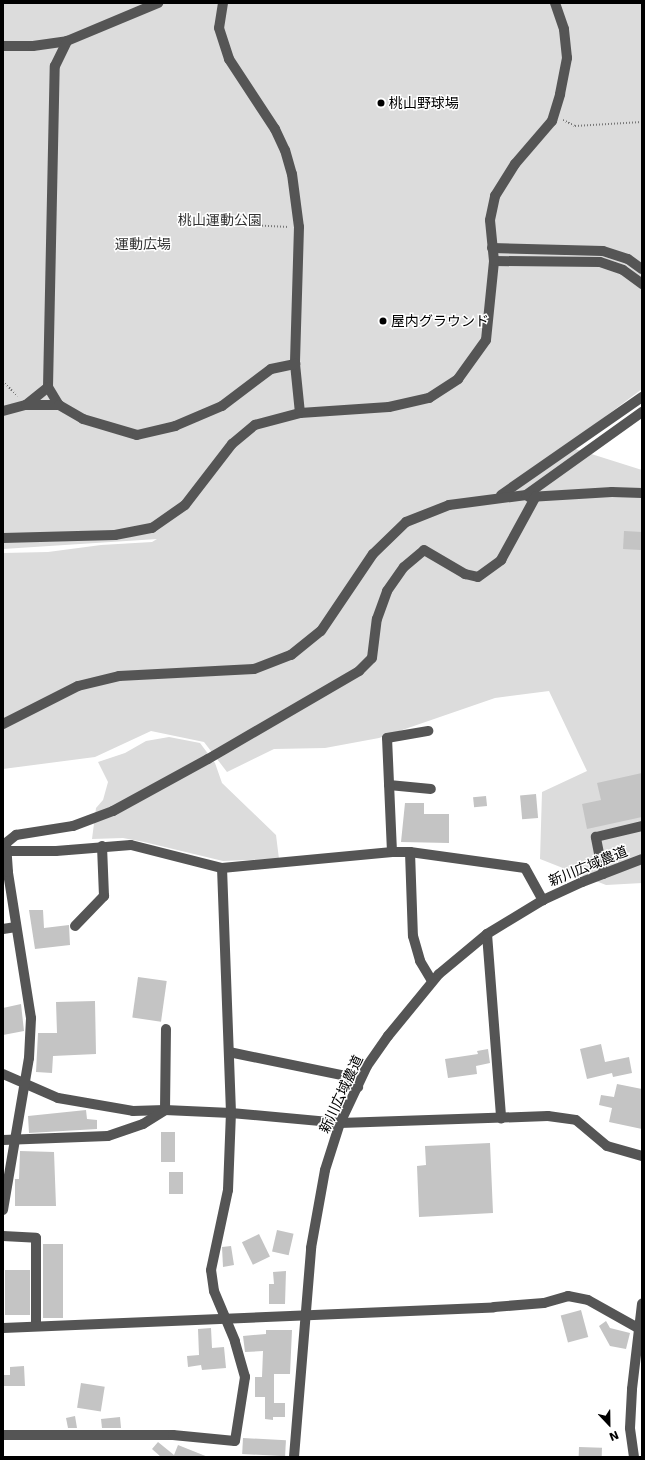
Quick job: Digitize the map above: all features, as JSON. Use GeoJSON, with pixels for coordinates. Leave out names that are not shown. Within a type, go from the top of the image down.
{"type":"FeatureCollection","features":[{"type":"Feature","properties":{"kind":"street"},"geometry":{"type":"LineString","coordinates":[[3,46],[33,46],[67,41],[158,3]]}},
{"type":"Feature","properties":{"kind":"street"},"geometry":{"type":"LineString","coordinates":[[223,3],[219,28],[229,59],[260,104],[285,150],[292,174],[298,227],[295,364],[300,413]]}},
{"type":"Feature","properties":{"kind":"street"},"geometry":{"type":"LineString","coordinates":[[3,538],[115,535],[152,528],[185,505],[232,444],[255,425],[300,413],[389,407],[429,398],[458,379],[486,340],[494,261],[490,220],[495,196],[515,164],[552,121],[554,115],[567,58],[564,29],[555,3]]}},
{"type":"Feature","properties":{"kind":"street"},"geometry":{"type":"LineString","coordinates":[[67,41],[55,66],[48,387],[59,405],[83,419],[137,434],[175,426],[222,406],[271,369],[295,364]]}},
{"type":"Feature","properties":{"kind":"street"},"geometry":{"type":"LineString","coordinates":[[492,248],[602,251],[628,259],[642,269]]}},
{"type":"Feature","properties":{"kind":"street"},"geometry":{"type":"LineString","coordinates":[[494,261],[600,262],[622,270],[642,284]]}},
{"type":"Feature","properties":{"kind":"street"},"geometry":{"type":"LineString","coordinates":[[26,405],[48,387]]}},
{"type":"Feature","properties":{"kind":"street"},"geometry":{"type":"LineString","coordinates":[[497,497],[517,486],[642,398]]}},
{"type":"Feature","properties":{"kind":"street"},"geometry":{"type":"LineString","coordinates":[[3,411],[26,405],[59,405]]}},
{"type":"Feature","properties":{"kind":"street"},"geometry":{"type":"LineString","coordinates":[[3,724],[78,686],[119,676],[254,668],[291,655],[321,631],[373,554],[406,522],[449,505],[497,497],[526,495],[642,412]]}},
{"type":"Feature","properties":{"kind":"street"},"geometry":{"type":"LineString","coordinates":[[497,497],[612,492],[642,493]]}},
{"type":"Feature","properties":{"kind":"street"},"geometry":{"type":"LineString","coordinates":[[3,1210],[25,1084],[31,1018],[16,927],[6,843],[16,835],[73,826],[113,811],[214,755],[359,671],[372,658],[377,619],[387,591],[404,567],[424,550],[465,574],[478,577],[501,560],[536,496]]}},
{"type":"Feature","properties":{"kind":"street"},"geometry":{"type":"LineString","coordinates":[[392,852],[387,738],[428,731]]}},
{"type":"Feature","properties":{"kind":"street"},"geometry":{"type":"LineString","coordinates":[[389,785],[431,789]]}},
{"type":"Feature","properties":{"kind":"street"},"geometry":{"type":"LineString","coordinates":[[603,874],[596,836],[642,826]]}},
{"type":"Feature","properties":{"kind":"street"},"geometry":{"type":"LineString","coordinates":[[6,851],[56,850],[131,845],[222,868],[392,852],[410,852],[525,868],[543,900]]}},
{"type":"Feature","properties":{"kind":"street"},"geometry":{"type":"LineString","coordinates":[[75,926],[104,896],[102,846]]}},
{"type":"Feature","properties":{"kind":"street"},"geometry":{"type":"LineString","coordinates":[[410,852],[413,936],[420,961],[432,982]]}},
{"type":"Feature","properties":{"kind":"street","name":"新川広域農道"},"geometry":{"type":"LineString","coordinates":[[294,1457],[311,1248],[322,1186],[340,1123],[367,1066],[388,1036],[432,982],[486,934],[543,900],[642,859]]}},
{"type":"Feature","properties":{"kind":"street"},"geometry":{"type":"LineString","coordinates":[[3,1435],[173,1435],[235,1441],[245,1377],[235,1341],[224,1318],[214,1291],[211,1270],[228,1190],[231,1113],[222,868]]}},
{"type":"Feature","properties":{"kind":"street"},"geometry":{"type":"LineString","coordinates":[[3,929],[16,927]]}},
{"type":"Feature","properties":{"kind":"street"},"geometry":{"type":"LineString","coordinates":[[486,934],[501,1118]]}},
{"type":"Feature","properties":{"kind":"street"},"geometry":{"type":"LineString","coordinates":[[165,1110],[166,1029]]}},
{"type":"Feature","properties":{"kind":"street"},"geometry":{"type":"LineString","coordinates":[[229,1052],[341,1075],[358,1087]]}},
{"type":"Feature","properties":{"kind":"street"},"geometry":{"type":"LineString","coordinates":[[3,1074],[58,1098],[133,1111],[165,1110],[231,1113],[340,1123],[548,1116],[576,1120],[608,1146],[642,1156]]}},
{"type":"Feature","properties":{"kind":"street"},"geometry":{"type":"LineString","coordinates":[[3,1140],[108,1136],[143,1124],[165,1110]]}},
{"type":"Feature","properties":{"kind":"street"},"geometry":{"type":"LineString","coordinates":[[3,1236],[36,1238],[36,1326]]}},
{"type":"Feature","properties":{"kind":"street"},"geometry":{"type":"LineString","coordinates":[[3,1328],[544,1304],[568,1296],[588,1300],[638,1328]]}},
{"type":"Feature","properties":{"kind":"street"},"geometry":{"type":"LineString","coordinates":[[634,1457],[630,1428],[638,1328],[642,1304]]}},
{"type":"Feature","properties":{"kind":"path"},"geometry":{"type":"LineString","coordinates":[[554,115],[575,126],[642,122]]}},
{"type":"Feature","properties":{"kind":"path"},"geometry":{"type":"LineString","coordinates":[[226,224],[298,227]]}},
{"type":"Feature","properties":{"kind":"path"},"geometry":{"type":"LineString","coordinates":[[3,382],[26,405]]}},
{"type":"Feature","properties":{"kind":"green space","name":"桃山運動公園"},"geometry":{"type":"Polygon","coordinates":[[[3,3],[642,3],[642,389],[566,446],[642,470],[642,883],[606,885],[540,859],[542,792],[587,771],[549,691],[495,698],[379,738],[325,748],[274,749],[227,772],[204,742],[151,731],[95,757],[3,769],[3,553],[48,552],[101,545],[152,542],[157,539],[3,549],[3,3]]]}},
{"type":"Feature","properties":{"kind":"green space"},"geometry":{"type":"Polygon","coordinates":[[[169,737],[200,743],[215,763],[222,783],[276,835],[279,859],[223,861],[123,838],[92,839],[96,808],[103,800],[108,782],[98,762],[125,753],[146,741],[169,737]]]}},
{"type":"Feature","properties":{"kind":"building"},"geometry":{"type":"Polygon","coordinates":[[[624,531],[642,532],[641,550],[623,549],[624,531]]]}},
{"type":"Feature","properties":{"kind":"building"},"geometry":{"type":"Polygon","coordinates":[[[642,773],[642,817],[587,829],[582,804],[601,800],[597,783],[642,773]]]}},
{"type":"Feature","properties":{"kind":"building"},"geometry":{"type":"Polygon","coordinates":[[[536,794],[538,818],[522,819],[520,795],[536,794]]]}},
{"type":"Feature","properties":{"kind":"building"},"geometry":{"type":"Polygon","coordinates":[[[486,796],[487,806],[474,807],[473,797],[486,796]]]}},
{"type":"Feature","properties":{"kind":"building"},"geometry":{"type":"Polygon","coordinates":[[[405,803],[424,803],[424,814],[449,814],[449,843],[401,842],[405,803]]]}},
{"type":"Feature","properties":{"kind":"building"},"geometry":{"type":"Polygon","coordinates":[[[29,910],[43,910],[44,928],[69,925],[70,945],[35,949],[29,910]]]}},
{"type":"Feature","properties":{"kind":"building"},"geometry":{"type":"Polygon","coordinates":[[[138,977],[167,981],[161,1022],[132,1018],[138,977]]]}},
{"type":"Feature","properties":{"kind":"building"},"geometry":{"type":"Polygon","coordinates":[[[95,1001],[96,1054],[53,1056],[52,1073],[36,1072],[38,1033],[57,1033],[56,1002],[95,1001]]]}},
{"type":"Feature","properties":{"kind":"building"},"geometry":{"type":"Polygon","coordinates":[[[21,1004],[24,1031],[3,1035],[3,1008],[21,1004]]]}},
{"type":"Feature","properties":{"kind":"building"},"geometry":{"type":"Polygon","coordinates":[[[601,1044],[605,1062],[629,1057],[632,1073],[613,1077],[612,1073],[587,1079],[580,1049],[601,1044]]]}},
{"type":"Feature","properties":{"kind":"building"},"geometry":{"type":"Polygon","coordinates":[[[488,1049],[490,1063],[476,1066],[477,1074],[448,1078],[445,1059],[478,1054],[477,1051],[488,1049]]]}},
{"type":"Feature","properties":{"kind":"building"},"geometry":{"type":"Polygon","coordinates":[[[617,1084],[642,1089],[642,1129],[609,1122],[612,1108],[599,1105],[601,1095],[614,1097],[617,1084]]]}},
{"type":"Feature","properties":{"kind":"building"},"geometry":{"type":"Polygon","coordinates":[[[86,1110],[87,1119],[97,1120],[97,1129],[29,1133],[28,1116],[86,1110]]]}},
{"type":"Feature","properties":{"kind":"building"},"geometry":{"type":"Polygon","coordinates":[[[161,1132],[175,1132],[175,1162],[161,1162],[161,1132]]]}},
{"type":"Feature","properties":{"kind":"building"},"geometry":{"type":"Polygon","coordinates":[[[490,1143],[493,1213],[419,1217],[417,1166],[426,1165],[425,1146],[490,1143]]]}},
{"type":"Feature","properties":{"kind":"building"},"geometry":{"type":"Polygon","coordinates":[[[20,1151],[54,1152],[56,1206],[15,1206],[15,1179],[19,1179],[20,1151]]]}},
{"type":"Feature","properties":{"kind":"building"},"geometry":{"type":"Polygon","coordinates":[[[169,1172],[183,1172],[183,1194],[169,1194],[169,1172]]]}},
{"type":"Feature","properties":{"kind":"building"},"geometry":{"type":"Polygon","coordinates":[[[277,1230],[294,1234],[289,1255],[272,1251],[277,1230]]]}},
{"type":"Feature","properties":{"kind":"building"},"geometry":{"type":"Polygon","coordinates":[[[259,1234],[270,1256],[253,1265],[242,1242],[259,1234]]]}},
{"type":"Feature","properties":{"kind":"building"},"geometry":{"type":"Polygon","coordinates":[[[43,1244],[63,1244],[63,1318],[43,1318],[43,1244]]]}},
{"type":"Feature","properties":{"kind":"building"},"geometry":{"type":"Polygon","coordinates":[[[231,1246],[234,1265],[223,1267],[222,1247],[231,1246]]]}},
{"type":"Feature","properties":{"kind":"building"},"geometry":{"type":"Polygon","coordinates":[[[5,1270],[30,1270],[30,1315],[5,1315],[5,1270]]]}},
{"type":"Feature","properties":{"kind":"building"},"geometry":{"type":"Polygon","coordinates":[[[286,1271],[285,1304],[269,1304],[269,1284],[274,1284],[273,1272],[286,1271]]]}},
{"type":"Feature","properties":{"kind":"building"},"geometry":{"type":"Polygon","coordinates":[[[581,1310],[588,1337],[568,1342],[561,1315],[581,1310]]]}},
{"type":"Feature","properties":{"kind":"building"},"geometry":{"type":"Polygon","coordinates":[[[606,1321],[610,1328],[630,1333],[626,1349],[610,1346],[599,1326],[606,1321]]]}},
{"type":"Feature","properties":{"kind":"building"},"geometry":{"type":"Polygon","coordinates":[[[211,1328],[212,1348],[224,1347],[226,1368],[202,1370],[201,1365],[188,1367],[187,1356],[199,1355],[198,1329],[211,1328]]]}},
{"type":"Feature","properties":{"kind":"building"},"geometry":{"type":"Polygon","coordinates":[[[266,1330],[292,1330],[290,1374],[274,1374],[274,1403],[285,1403],[285,1417],[273,1417],[273,1420],[265,1419],[265,1397],[255,1397],[255,1377],[262,1377],[263,1351],[245,1352],[243,1336],[266,1334],[266,1330]]]}},
{"type":"Feature","properties":{"kind":"building"},"geometry":{"type":"Polygon","coordinates":[[[24,1366],[25,1386],[3,1386],[3,1375],[10,1375],[10,1367],[24,1366]]]}},
{"type":"Feature","properties":{"kind":"building"},"geometry":{"type":"Polygon","coordinates":[[[81,1383],[105,1387],[101,1411],[77,1408],[81,1383]]]}},
{"type":"Feature","properties":{"kind":"building"},"geometry":{"type":"Polygon","coordinates":[[[75,1416],[77,1428],[68,1428],[66,1418],[75,1416]]]}},
{"type":"Feature","properties":{"kind":"building"},"geometry":{"type":"Polygon","coordinates":[[[120,1417],[121,1428],[102,1428],[101,1419],[120,1417]]]}},
{"type":"Feature","properties":{"kind":"building"},"geometry":{"type":"Polygon","coordinates":[[[243,1438],[286,1440],[285,1456],[242,1454],[243,1438]]]}},
{"type":"Feature","properties":{"kind":"building"},"geometry":{"type":"Polygon","coordinates":[[[158,1442],[174,1455],[178,1445],[208,1457],[161,1457],[152,1449],[158,1442]]]}},
{"type":"Feature","properties":{"kind":"building"},"geometry":{"type":"Polygon","coordinates":[[[579,1447],[602,1448],[602,1457],[579,1457],[579,1447]]]}},
{"type":"Feature","properties":{"kind":"place","name":"桃山野球場"},"geometry":{"type":"Point","coordinates":[381,103]}},
{"type":"Feature","properties":{"kind":"place","name":"屋内グラウンド"},"geometry":{"type":"Point","coordinates":[383,321]}},
{"type":"Feature","properties":{"kind":"park label","name":"運動広場"},"geometry":{"type":"Point","coordinates":[143,244]}}]}
